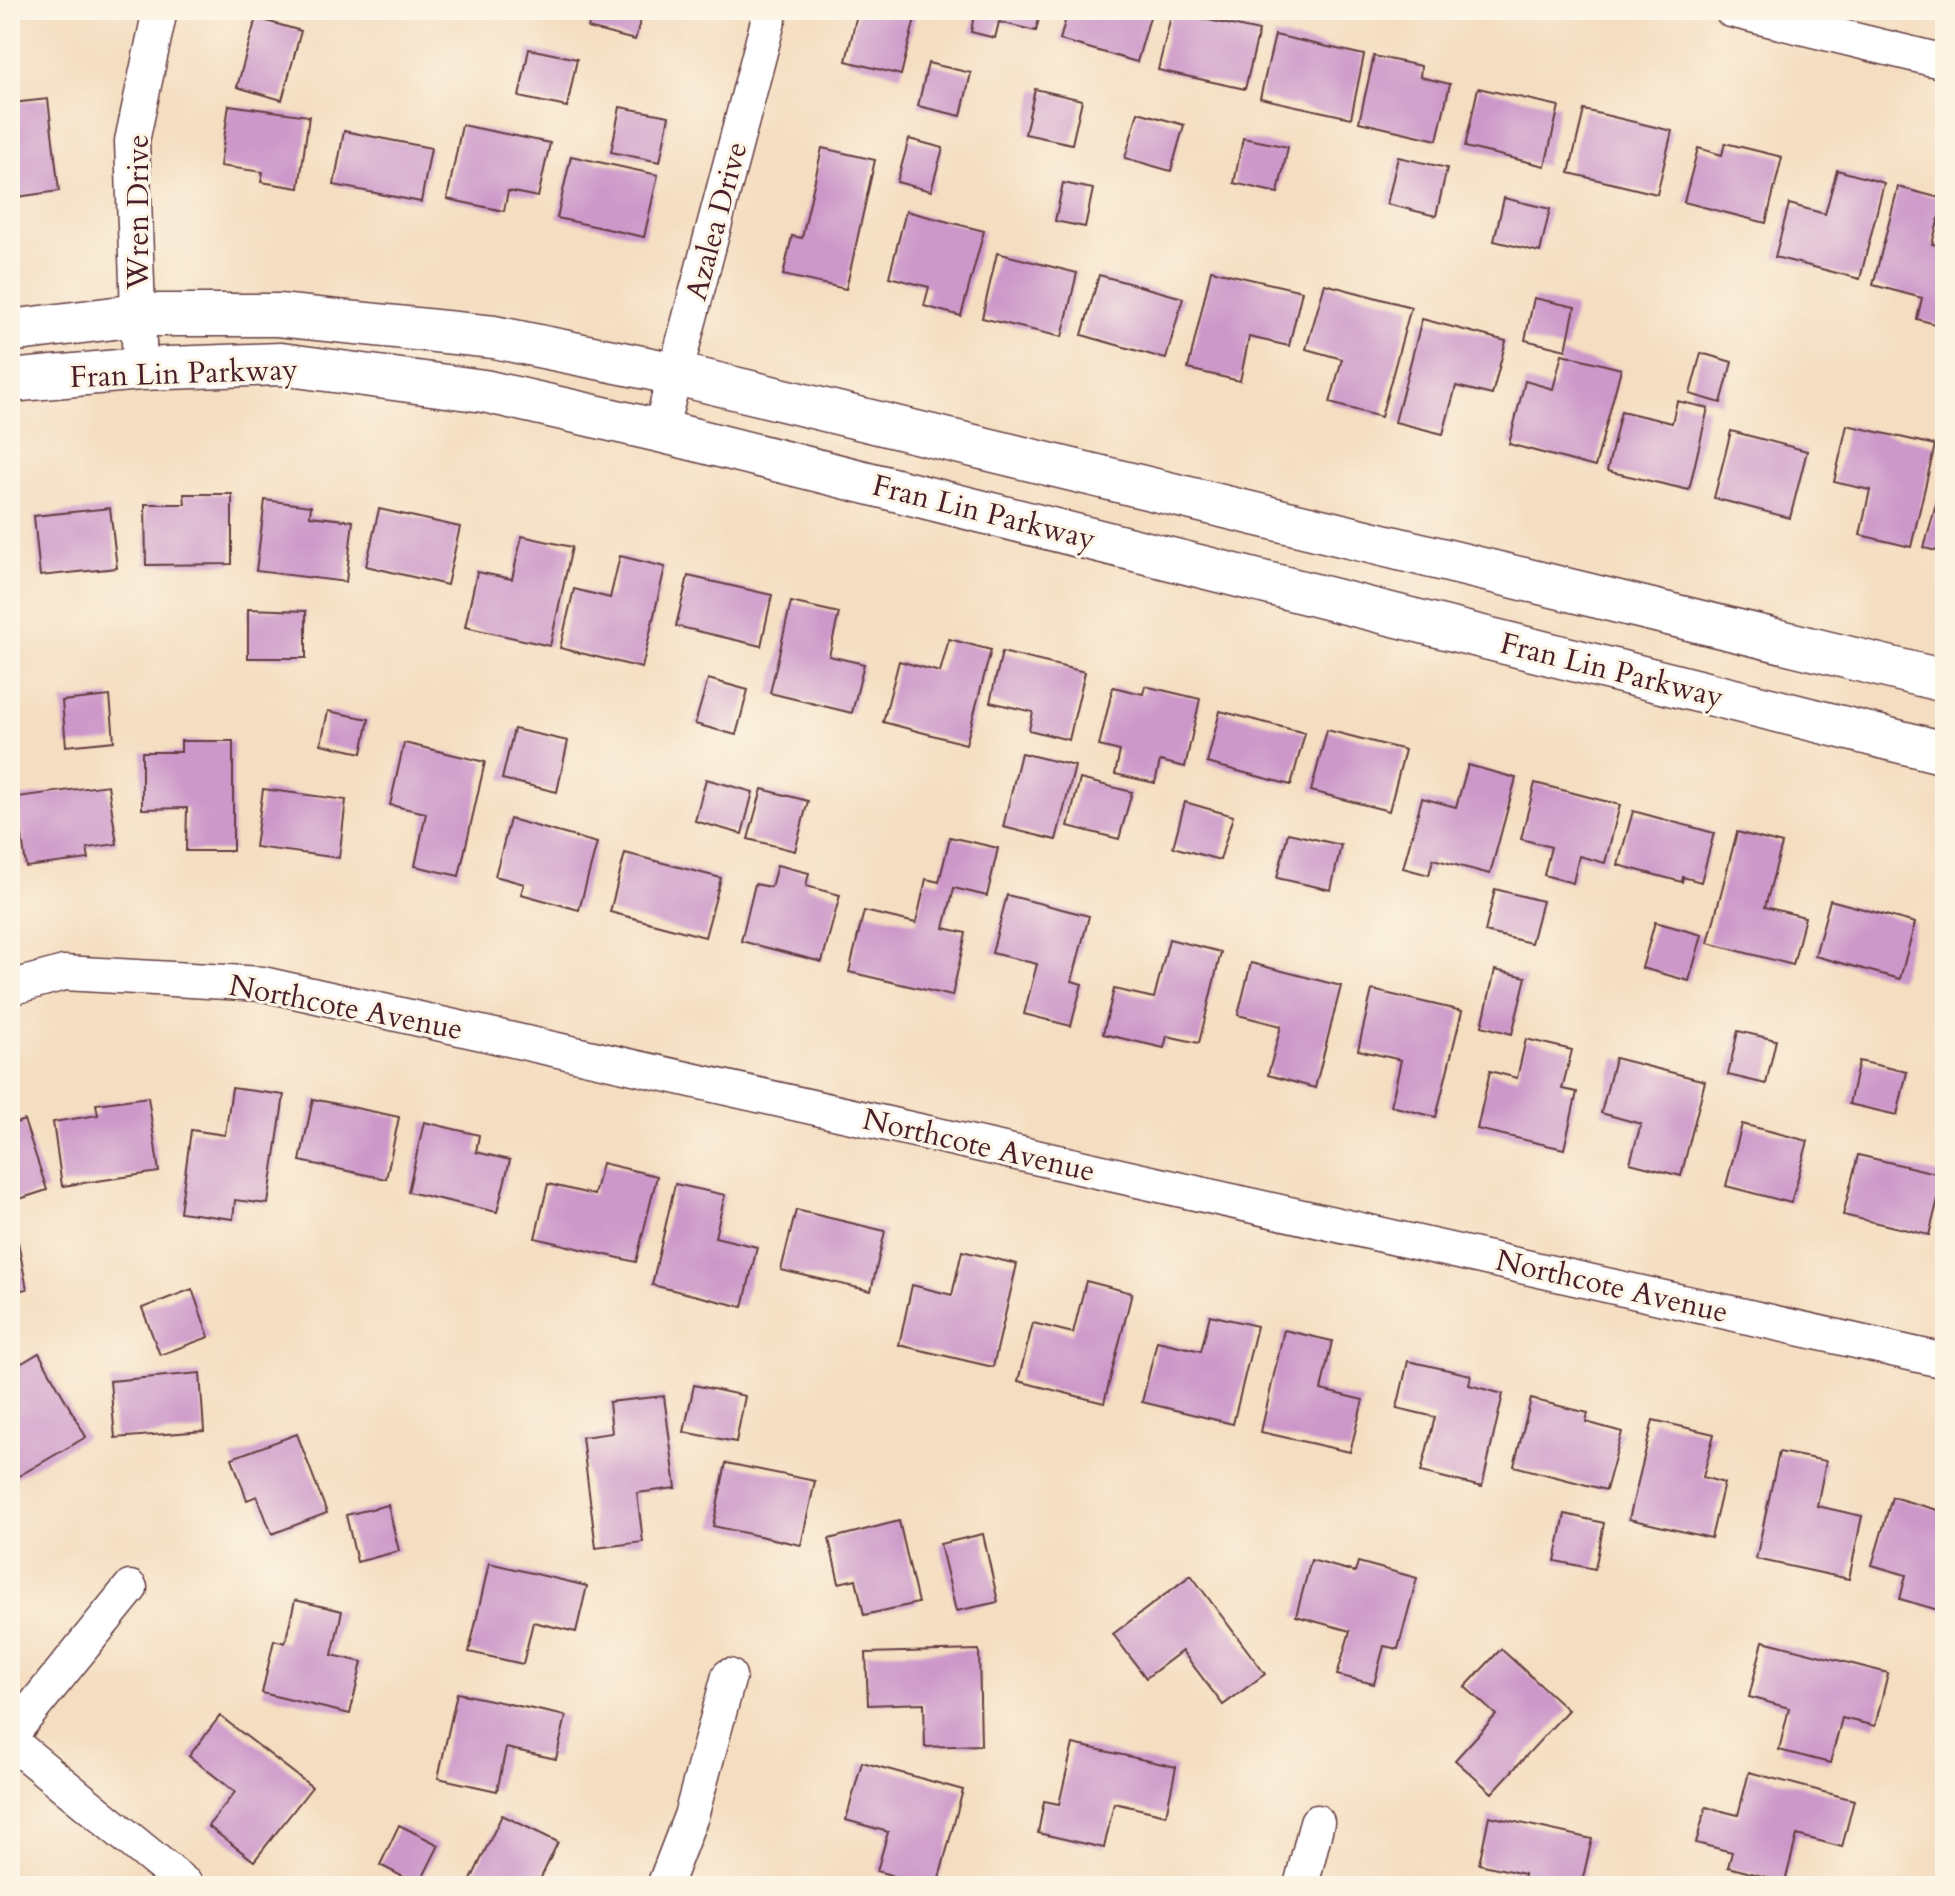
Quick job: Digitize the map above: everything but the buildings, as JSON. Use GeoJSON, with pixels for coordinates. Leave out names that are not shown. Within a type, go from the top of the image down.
{"type":"FeatureCollection","features":[{"type":"Feature","properties":{"kind":"street","name":"Wren Drive"},"geometry":{"type":"LineString","coordinates":[[140,369],[132,141],[160,10]]}},
{"type":"Feature","properties":{"kind":"street","name":"Azalea Drive"},"geometry":{"type":"LineString","coordinates":[[660,431],[771,10]]}},
{"type":"Feature","properties":{"kind":"street"},"geometry":{"type":"LineString","coordinates":[[1731,10],[1945,62]]}},
{"type":"Feature","properties":{"kind":"street","name":"Fran Lin Parkway"},"geometry":{"type":"LineString","coordinates":[[10,331],[138,315],[278,315],[494,337],[676,374],[1945,681]]}},
{"type":"Feature","properties":{"kind":"street","name":"Fran Lin Parkway"},"geometry":{"type":"LineString","coordinates":[[10,381],[140,369],[281,364],[484,391],[660,431],[1945,753]]}},
{"type":"Feature","properties":{"kind":"street","name":"Northcote Avenue"},"geometry":{"type":"LineString","coordinates":[[10,988],[64,973],[263,984],[1945,1361]]}},
{"type":"Feature","properties":{"kind":"street"},"geometry":{"type":"LineString","coordinates":[[130,1588],[10,1738],[187,1886]]}},
{"type":"Feature","properties":{"kind":"street"},"geometry":{"type":"LineString","coordinates":[[664,1886],[691,1816],[729,1676]]}},
{"type":"Feature","properties":{"kind":"street"},"geometry":{"type":"LineString","coordinates":[[1301,1886],[1317,1822]]}}]}
